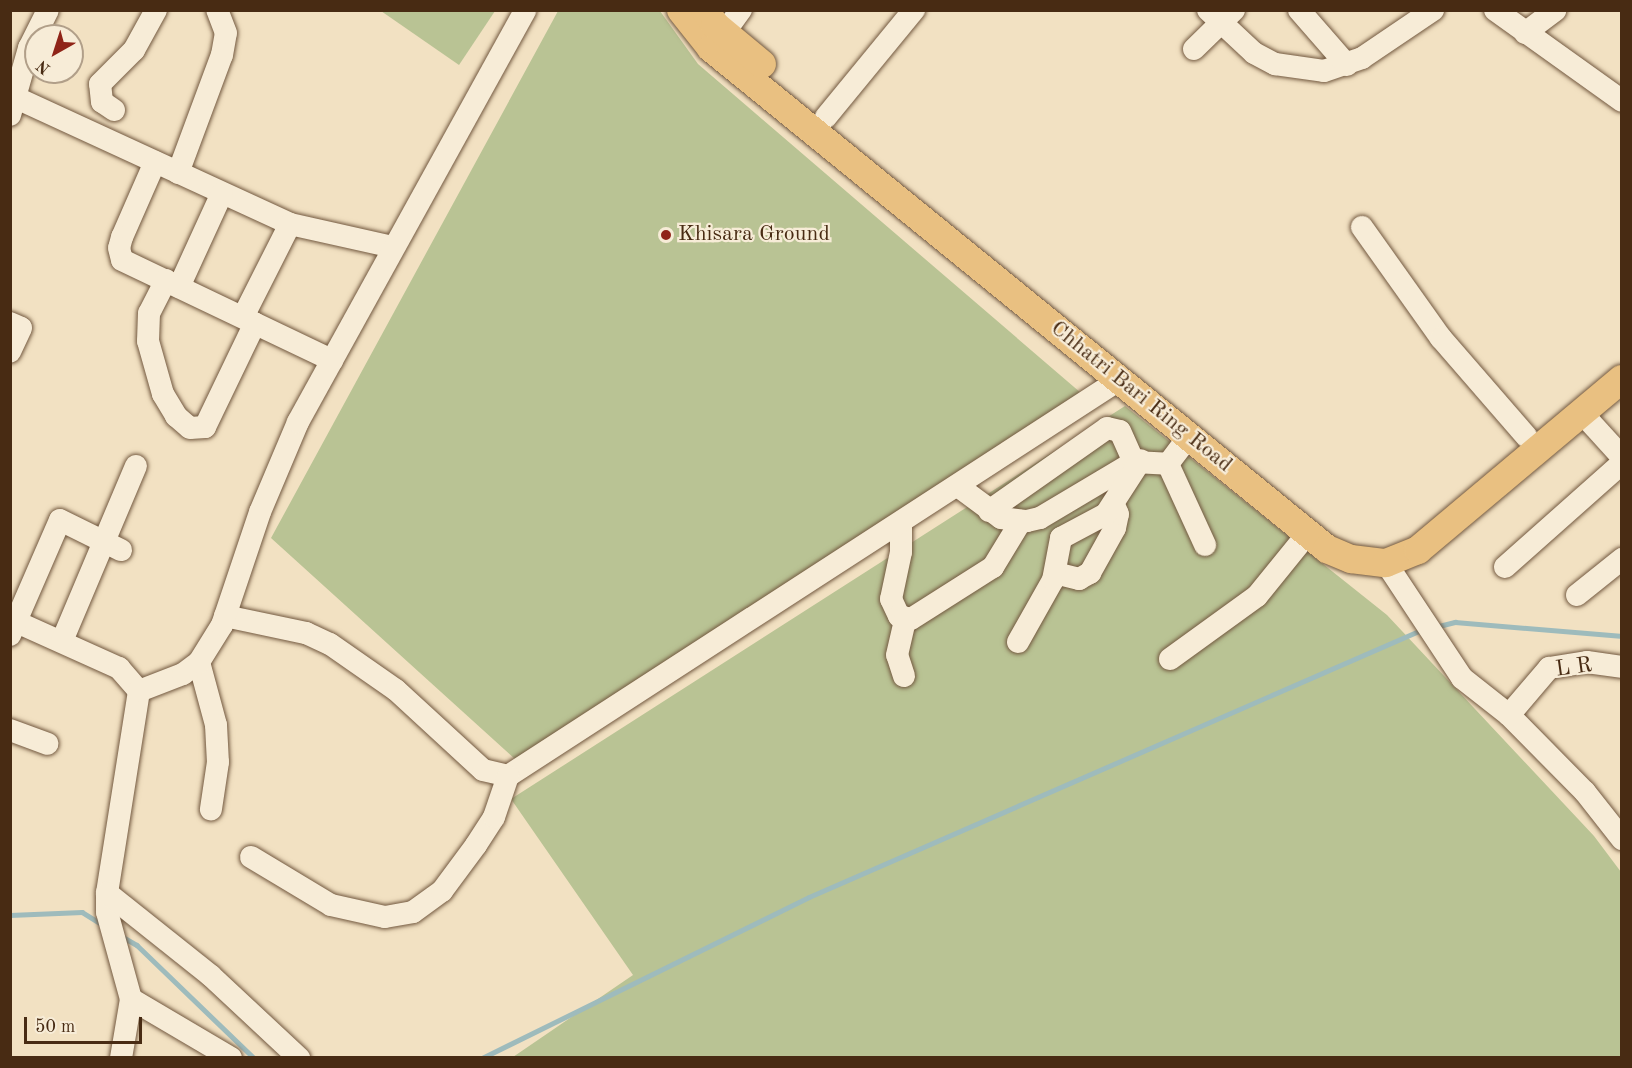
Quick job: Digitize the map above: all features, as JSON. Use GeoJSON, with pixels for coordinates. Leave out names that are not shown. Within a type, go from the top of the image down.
{"type":"FeatureCollection","features":[{"type":"Feature","properties":{"kind":"main road","name":"Chhatri Bari Ring Road"},"geometry":{"type":"LineString","coordinates":[[681,10],[700,39],[1308,533],[1328,549],[1351,560],[1386,563],[1418,550],[1622,379]]}},
{"type":"Feature","properties":{"kind":"main road","name":"Chhatri Bari Ring Road"},"geometry":{"type":"LineString","coordinates":[[705,10],[724,33],[826,117],[1336,535],[1355,543],[1383,546],[1409,535],[1622,356]]}},
{"type":"Feature","properties":{"kind":"street"},"geometry":{"type":"LineString","coordinates":[[48,10],[29,48],[12,103],[154,162],[291,224],[393,248]]}},
{"type":"Feature","properties":{"kind":"street"},"geometry":{"type":"LineString","coordinates":[[114,110],[102,102],[100,84],[134,51],[156,10]]}},
{"type":"Feature","properties":{"kind":"street"},"geometry":{"type":"LineString","coordinates":[[178,173],[222,55],[226,33],[217,10]]}},
{"type":"Feature","properties":{"kind":"street"},"geometry":{"type":"LineString","coordinates":[[139,691],[183,674],[199,662],[225,616],[279,466],[332,360],[525,10]]}},
{"type":"Feature","properties":{"kind":"street"},"geometry":{"type":"LineString","coordinates":[[724,33],[741,10]]}},
{"type":"Feature","properties":{"kind":"street"},"geometry":{"type":"LineString","coordinates":[[826,117],[914,10]]}},
{"type":"Feature","properties":{"kind":"street"},"geometry":{"type":"LineString","coordinates":[[1299,10],[1347,65]]}},
{"type":"Feature","properties":{"kind":"street"},"geometry":{"type":"LineString","coordinates":[[1194,49],[1221,15],[1275,64],[1324,71],[1347,65],[1432,10]]}},
{"type":"Feature","properties":{"kind":"street"},"geometry":{"type":"LineString","coordinates":[[1495,10],[1622,101]]}},
{"type":"Feature","properties":{"kind":"street"},"geometry":{"type":"LineString","coordinates":[[1525,33],[1555,10]]}},
{"type":"Feature","properties":{"kind":"street"},"geometry":{"type":"LineString","coordinates":[[154,162],[119,253],[128,264],[332,360]]}},
{"type":"Feature","properties":{"kind":"street"},"geometry":{"type":"LineString","coordinates":[[222,193],[172,284],[149,313],[148,341],[163,394],[176,416],[190,428],[205,428],[291,224]]}},
{"type":"Feature","properties":{"kind":"street"},"geometry":{"type":"LineString","coordinates":[[1362,227],[1441,338],[1526,436]]}},
{"type":"Feature","properties":{"kind":"street"},"geometry":{"type":"LineString","coordinates":[[10,323],[21,328],[10,352]]}},
{"type":"Feature","properties":{"kind":"street"},"geometry":{"type":"LineString","coordinates":[[251,856],[331,905],[385,917],[413,912],[442,891],[476,845],[494,817],[508,776],[959,487],[1119,380]]}},
{"type":"Feature","properties":{"kind":"street"},"geometry":{"type":"LineString","coordinates":[[1581,412],[1622,458]]}},
{"type":"Feature","properties":{"kind":"street"},"geometry":{"type":"LineString","coordinates":[[989,511],[1094,436],[1112,428],[1125,438],[1137,461]]}},
{"type":"Feature","properties":{"kind":"street"},"geometry":{"type":"LineString","coordinates":[[1038,434],[1060,462]]}},
{"type":"Feature","properties":{"kind":"street"},"geometry":{"type":"LineString","coordinates":[[1168,464],[1189,436]]}},
{"type":"Feature","properties":{"kind":"street"},"geometry":{"type":"LineString","coordinates":[[959,487],[989,511],[1021,521],[1040,518],[1137,461],[1168,464]]}},
{"type":"Feature","properties":{"kind":"street"},"geometry":{"type":"LineString","coordinates":[[1018,642],[1055,573],[1061,538],[1075,527],[1095,521],[1114,505],[1137,461]]}},
{"type":"Feature","properties":{"kind":"street"},"geometry":{"type":"LineString","coordinates":[[1505,567],[1622,463]]}},
{"type":"Feature","properties":{"kind":"street"},"geometry":{"type":"LineString","coordinates":[[1168,464],[1205,545]]}},
{"type":"Feature","properties":{"kind":"street"},"geometry":{"type":"LineString","coordinates":[[62,641],[113,545],[136,466]]}},
{"type":"Feature","properties":{"kind":"street"},"geometry":{"type":"LineString","coordinates":[[1055,573],[1079,579],[1090,573],[1115,528],[1118,514],[1114,505]]}},
{"type":"Feature","properties":{"kind":"street"},"geometry":{"type":"LineString","coordinates":[[113,545],[60,520],[12,625],[62,641],[119,668],[139,691],[107,903],[113,938],[131,999],[121,1058]]}},
{"type":"Feature","properties":{"kind":"street"},"geometry":{"type":"LineString","coordinates":[[905,619],[916,616],[993,567],[1021,521]]}},
{"type":"Feature","properties":{"kind":"street"},"geometry":{"type":"LineString","coordinates":[[901,524],[901,552],[891,599],[894,610],[905,619]]}},
{"type":"Feature","properties":{"kind":"street"},"geometry":{"type":"LineString","coordinates":[[1170,659],[1257,596],[1308,533]]}},
{"type":"Feature","properties":{"kind":"street"},"geometry":{"type":"LineString","coordinates":[[1576,595],[1622,558]]}},
{"type":"Feature","properties":{"kind":"street"},"geometry":{"type":"LineString","coordinates":[[1386,563],[1462,678],[1509,715],[1585,792],[1622,839]]}},
{"type":"Feature","properties":{"kind":"street"},"geometry":{"type":"LineString","coordinates":[[225,616],[306,633],[330,644],[396,690],[483,770],[508,776]]}},
{"type":"Feature","properties":{"kind":"street"},"geometry":{"type":"LineString","coordinates":[[904,676],[897,655],[905,619]]}},
{"type":"Feature","properties":{"kind":"street"},"geometry":{"type":"LineString","coordinates":[[199,662],[216,725],[218,762],[211,809]]}},
{"type":"Feature","properties":{"kind":"street","name":"L R"},"geometry":{"type":"LineString","coordinates":[[1509,715],[1549,668],[1587,662],[1622,667]]}},
{"type":"Feature","properties":{"kind":"street"},"geometry":{"type":"LineString","coordinates":[[10,730],[48,744]]}},
{"type":"Feature","properties":{"kind":"street"},"geometry":{"type":"LineString","coordinates":[[107,903],[210,975],[299,1058]]}},
{"type":"Feature","properties":{"kind":"street"},"geometry":{"type":"LineString","coordinates":[[131,999],[231,1058]]}},
{"type":"Feature","properties":{"kind":"green space"},"geometry":{"type":"Polygon","coordinates":[[[381,11],[495,11],[459,65],[381,11]]]}},
{"type":"Feature","properties":{"kind":"green space","name":"Khisara Ground"},"geometry":{"type":"Polygon","coordinates":[[[558,11],[660,11],[698,64],[1095,405],[515,759],[271,538],[558,11]]]}},
{"type":"Feature","properties":{"kind":"green space"},"geometry":{"type":"Polygon","coordinates":[[[1125,406],[1387,615],[1594,836],[1621,872],[1621,1057],[513,1057],[633,975],[511,799],[1125,406]]]}},
{"type":"Feature","properties":{"kind":"waterway"},"geometry":{"type":"LineString","coordinates":[[1435,627],[1455,622],[1622,636]]}},
{"type":"Feature","properties":{"kind":"waterway"},"geometry":{"type":"LineString","coordinates":[[482,1058],[809,897],[1421,630]]}},
{"type":"Feature","properties":{"kind":"waterway"},"geometry":{"type":"LineString","coordinates":[[10,915],[82,912],[103,925]]}},
{"type":"Feature","properties":{"kind":"waterway"},"geometry":{"type":"LineString","coordinates":[[123,937],[137,945],[254,1058]]}},
{"type":"Feature","properties":{"kind":"place","name":"Khisara Ground"},"geometry":{"type":"Point","coordinates":[666,235]}}]}
